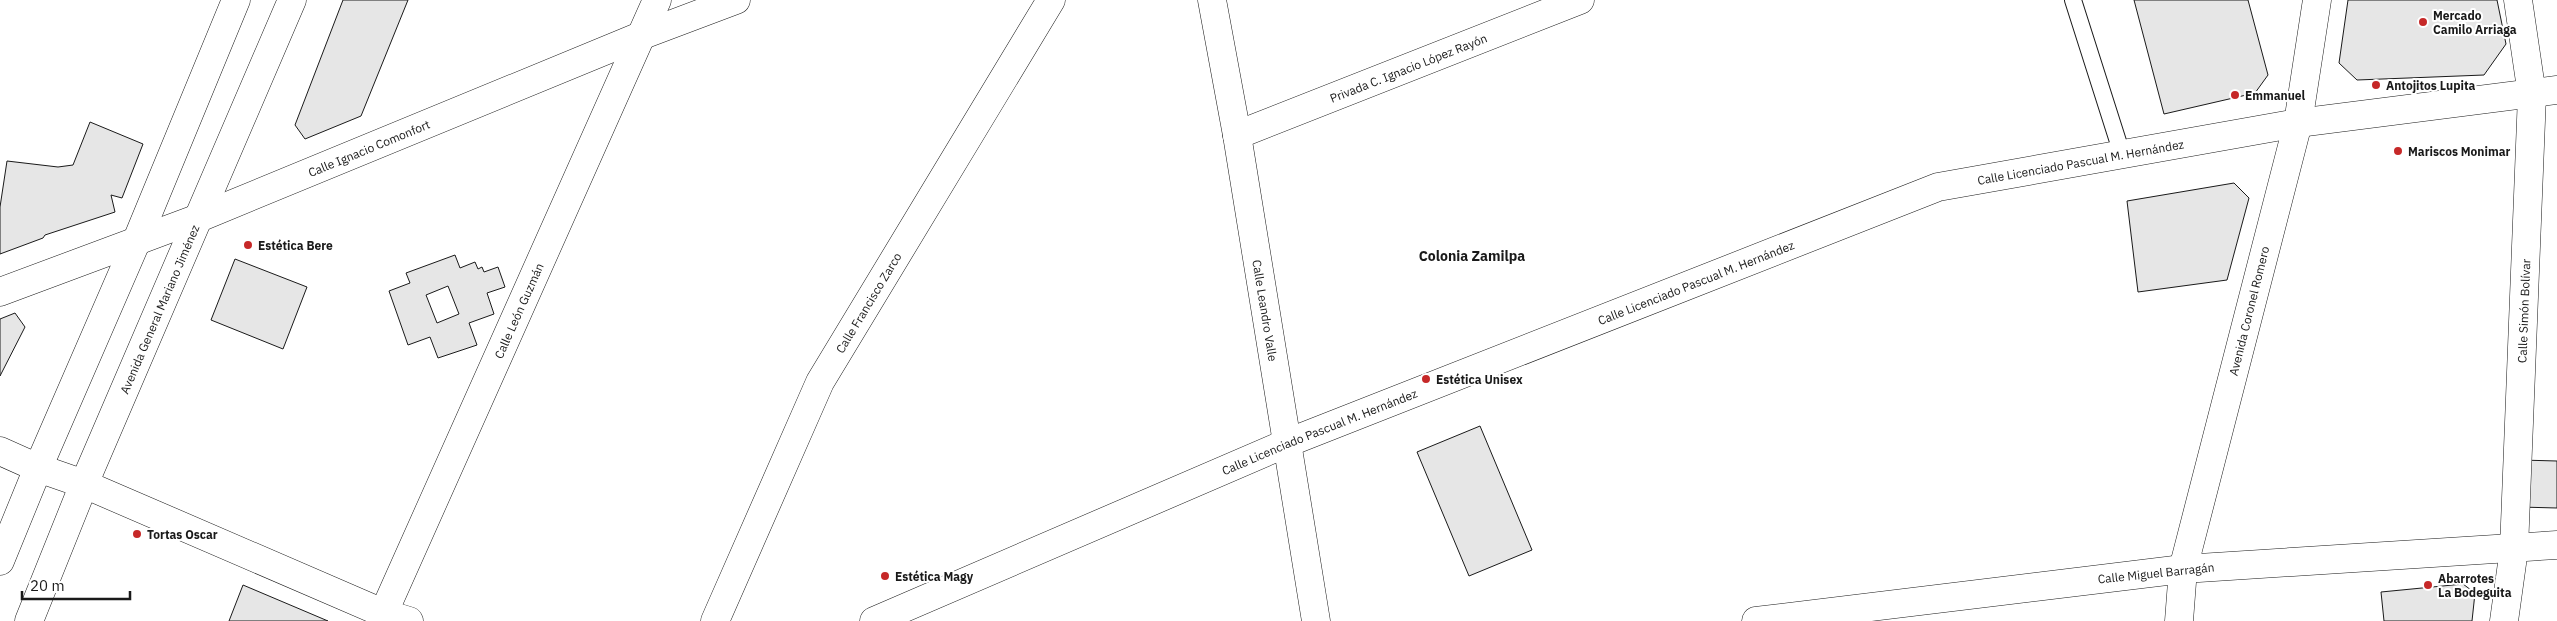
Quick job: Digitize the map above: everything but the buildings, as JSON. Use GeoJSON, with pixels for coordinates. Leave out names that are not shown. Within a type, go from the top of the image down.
{"type":"FeatureCollection","features":[{"type":"Feature","properties":{"kind":"street"},"geometry":{"type":"LineString","coordinates":[[0,561],[38,468],[137,240],[236,0]]}},
{"type":"Feature","properties":{"kind":"street","name":"Avenida General Mariano Jiménez"},"geometry":{"type":"LineString","coordinates":[[29,621],[84,484],[292,0]]}},
{"type":"Feature","properties":{"kind":"street","name":"Calle León Guzmán"},"geometry":{"type":"LineString","coordinates":[[382,617],[657,0]]}},
{"type":"Feature","properties":{"kind":"street","name":"Calle Ignacio Comonfort"},"geometry":{"type":"LineString","coordinates":[[0,292],[200,217],[643,35],[736,0]]}},
{"type":"Feature","properties":{"kind":"street","name":"Calle Francisco Zarco"},"geometry":{"type":"LineString","coordinates":[[715,621],[820,382],[1051,0]]}},
{"type":"Feature","properties":{"kind":"street","name":"Calle Leandro Valle"},"geometry":{"type":"LineString","coordinates":[[1212,0],[1237,135],[1316,621]]}},
{"type":"Feature","properties":{"kind":"street","name":"Privada C. Ignacio López Rayón"},"geometry":{"type":"LineString","coordinates":[[1237,135],[1580,0]]}},
{"type":"Feature","properties":{"kind":"street","name":"Avenida Coronel Romero"},"geometry":{"type":"LineString","coordinates":[[2180,621],[2183,569],[2298,123],[2317,0]]}},
{"type":"Feature","properties":{"kind":"street","name":"Calle Simón Bolívar"},"geometry":{"type":"LineString","coordinates":[[2504,621],[2514,549],[2545,92],[2518,0]]}},
{"type":"Feature","properties":{"kind":"street","name":"Calle Licenciado Pascual M. Hernández"},"geometry":{"type":"LineString","coordinates":[[874,621],[1287,443],[1938,187],[2298,123],[2545,92]]}},
{"type":"Feature","properties":{"kind":"street"},"geometry":{"type":"LineString","coordinates":[[0,451],[38,468],[84,484],[382,617],[409,621]]}},
{"type":"Feature","properties":{"kind":"street","name":"Calle Miguel Barragán"},"geometry":{"type":"LineString","coordinates":[[1756,621],[2183,569],[2557,545]]}},
{"type":"Feature","properties":{"kind":"lane"},"geometry":{"type":"LineString","coordinates":[[2073,0],[2122,154]]}},
{"type":"Feature","properties":{"kind":"place","name":"Mercado Camilo Arriaga"},"geometry":{"type":"Point","coordinates":[2423,22]}},
{"type":"Feature","properties":{"kind":"place","name":"Antojitos Lupita"},"geometry":{"type":"Point","coordinates":[2376,85]}},
{"type":"Feature","properties":{"kind":"place","name":"Emmanuel"},"geometry":{"type":"Point","coordinates":[2235,95]}},
{"type":"Feature","properties":{"kind":"place","name":"Mariscos Monimar"},"geometry":{"type":"Point","coordinates":[2398,151]}},
{"type":"Feature","properties":{"kind":"place","name":"Estética Bere"},"geometry":{"type":"Point","coordinates":[248,245]}},
{"type":"Feature","properties":{"kind":"place","name":"Estética Unisex"},"geometry":{"type":"Point","coordinates":[1426,379]}},
{"type":"Feature","properties":{"kind":"place","name":"Tortas Oscar"},"geometry":{"type":"Point","coordinates":[137,534]}},
{"type":"Feature","properties":{"kind":"place","name":"Estética Magy"},"geometry":{"type":"Point","coordinates":[885,576]}},
{"type":"Feature","properties":{"kind":"place","name":"Abarrotes La Bodeguita"},"geometry":{"type":"Point","coordinates":[2428,585]}},
{"type":"Feature","properties":{"kind":"district","name":"Colonia Zamilpa"},"geometry":{"type":"Point","coordinates":[1472,256]}}]}
